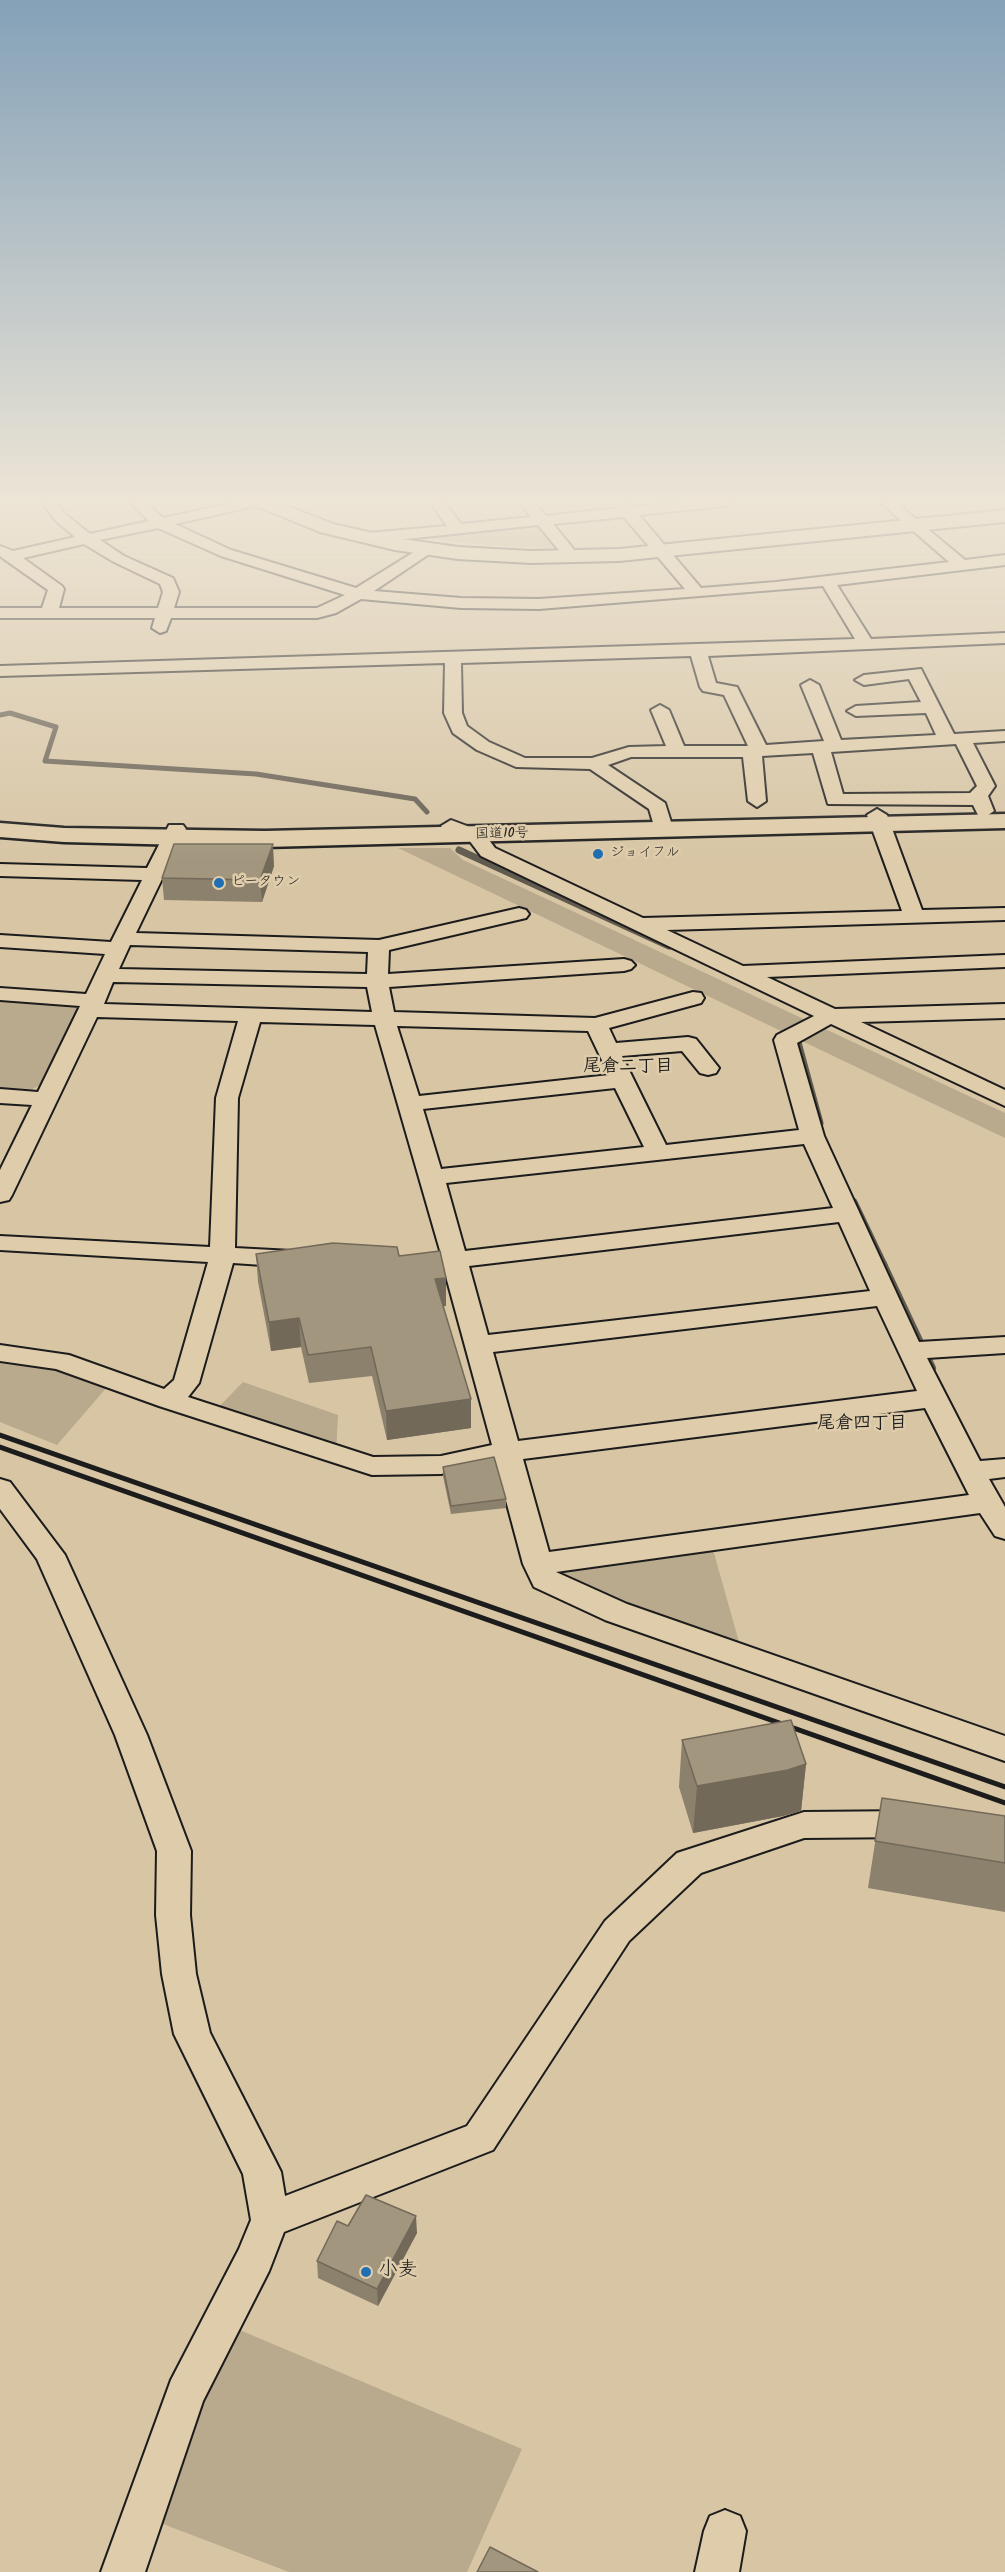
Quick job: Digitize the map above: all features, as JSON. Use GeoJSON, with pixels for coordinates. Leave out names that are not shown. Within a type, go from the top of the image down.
{"type":"FeatureCollection","features":[{"type":"Feature","properties":{"kind":"highway","name":"国道10号"},"geometry":{"type":"LineString","coordinates":[[0,820],[174,833],[476,836],[879,820],[993,813]]}},
{"type":"Feature","properties":{"kind":"highway","name":"国道10号"},"geometry":{"type":"LineString","coordinates":[[0,830],[64,835],[661,822],[879,820]]}},
{"type":"Feature","properties":{"kind":"street"},"geometry":{"type":"LineString","coordinates":[[159,631],[162,622]]}},
{"type":"Feature","properties":{"kind":"street"},"geometry":{"type":"LineString","coordinates":[[852,622],[866,644]]}},
{"type":"Feature","properties":{"kind":"street"},"geometry":{"type":"LineString","coordinates":[[0,671],[698,651],[1005,638]]}},
{"type":"Feature","properties":{"kind":"street"},"geometry":{"type":"LineString","coordinates":[[698,651],[709,687],[731,691],[755,750],[757,801]]}},
{"type":"Feature","properties":{"kind":"street"},"geometry":{"type":"LineString","coordinates":[[453,658],[453,713],[459,729],[468,738],[522,763],[594,764],[629,752],[755,750],[1005,736]]}},
{"type":"Feature","properties":{"kind":"street"},"geometry":{"type":"LineString","coordinates":[[864,680],[915,673],[932,706],[986,786],[978,796],[993,813]]}},
{"type":"Feature","properties":{"kind":"street"},"geometry":{"type":"LineString","coordinates":[[810,685],[827,746],[834,800],[993,813]]}},
{"type":"Feature","properties":{"kind":"street"},"geometry":{"type":"LineString","coordinates":[[856,711],[932,706]]}},
{"type":"Feature","properties":{"kind":"street"},"geometry":{"type":"LineString","coordinates":[[660,710],[677,751]]}},
{"type":"Feature","properties":{"kind":"street"},"geometry":{"type":"LineString","coordinates":[[594,764],[658,807],[661,822]]}},
{"type":"Feature","properties":{"kind":"street"},"geometry":{"type":"LineString","coordinates":[[879,820],[915,918]]}},
{"type":"Feature","properties":{"kind":"street"},"geometry":{"type":"LineString","coordinates":[[451,826],[476,836],[488,852],[1005,1099]]}},
{"type":"Feature","properties":{"kind":"street"},"geometry":{"type":"LineString","coordinates":[[0,1195],[93,1006],[105,975],[123,944],[153,874],[174,833]]}},
{"type":"Feature","properties":{"kind":"street"},"geometry":{"type":"LineString","coordinates":[[0,870],[153,874]]}},
{"type":"Feature","properties":{"kind":"street"},"geometry":{"type":"LineString","coordinates":[[0,941],[379,946],[519,914]]}},
{"type":"Feature","properties":{"kind":"street"},"geometry":{"type":"LineString","coordinates":[[641,924],[1005,914]]}},
{"type":"Feature","properties":{"kind":"street"},"geometry":{"type":"LineString","coordinates":[[379,946],[377,981],[384,1019],[432,1177],[453,1260],[544,1580],[616,1612],[1005,1749]]}},
{"type":"Feature","properties":{"kind":"street"},"geometry":{"type":"LineString","coordinates":[[736,972],[1005,961]]}},
{"type":"Feature","properties":{"kind":"street"},"geometry":{"type":"LineString","coordinates":[[105,975],[377,981],[624,965]]}},
{"type":"Feature","properties":{"kind":"street"},"geometry":{"type":"LineString","coordinates":[[0,994],[93,1006],[384,1019],[596,1025],[693,998]]}},
{"type":"Feature","properties":{"kind":"street"},"geometry":{"type":"LineString","coordinates":[[1005,1011],[831,1016],[785,1040],[812,1136],[847,1214],[910,1351],[987,1502],[1005,1529]]}},
{"type":"Feature","properties":{"kind":"street"},"geometry":{"type":"LineString","coordinates":[[169,1400],[186,1383],[222,1256],[227,1098],[251,1013]]}},
{"type":"Feature","properties":{"kind":"street"},"geometry":{"type":"LineString","coordinates":[[596,1025],[658,1154]]}},
{"type":"Feature","properties":{"kind":"street"},"geometry":{"type":"LineString","coordinates":[[609,1050],[688,1044],[708,1068]]}},
{"type":"Feature","properties":{"kind":"street"},"geometry":{"type":"LineString","coordinates":[[410,1104],[623,1080]]}},
{"type":"Feature","properties":{"kind":"street"},"geometry":{"type":"LineString","coordinates":[[0,1096],[47,1099]]}},
{"type":"Feature","properties":{"kind":"street"},"geometry":{"type":"LineString","coordinates":[[432,1177],[812,1136]]}},
{"type":"Feature","properties":{"kind":"street"},"geometry":{"type":"LineString","coordinates":[[414,1265],[847,1214]]}},
{"type":"Feature","properties":{"kind":"street"},"geometry":{"type":"LineString","coordinates":[[0,1243],[312,1260]]}},
{"type":"Feature","properties":{"kind":"street"},"geometry":{"type":"LineString","coordinates":[[478,1345],[885,1297]]}},
{"type":"Feature","properties":{"kind":"street"},"geometry":{"type":"LineString","coordinates":[[910,1351],[1005,1345]]}},
{"type":"Feature","properties":{"kind":"street"},"geometry":{"type":"LineString","coordinates":[[0,1353],[60,1361],[169,1400],[372,1466],[441,1465],[509,1451],[934,1398]]}},
{"type":"Feature","properties":{"kind":"street"},"geometry":{"type":"LineString","coordinates":[[972,1471],[1005,1468]]}},
{"type":"Feature","properties":{"kind":"street"},"geometry":{"type":"LineString","coordinates":[[0,1489],[50,1555],[131,1734],[174,1851],[173,1915],[179,1974],[192,2034],[262,2172],[270,2220],[255,2258],[185,2394],[123,2572]]}},
{"type":"Feature","properties":{"kind":"street"},"geometry":{"type":"LineString","coordinates":[[538,1564],[987,1502]]}},
{"type":"Feature","properties":{"kind":"street"},"geometry":{"type":"LineString","coordinates":[[270,2220],[480,2138],[617,1931],[689,1863],[804,1826],[941,1824]]}},
{"type":"Feature","properties":{"kind":"street"},"geometry":{"type":"LineString","coordinates":[[717,2572],[725,2531]]}},
{"type":"Feature","properties":{"kind":"shaded area"},"geometry":{"type":"Polygon","coordinates":[[[398,848],[450,848],[463,860],[1005,1113],[1005,1138],[398,848]]]}},
{"type":"Feature","properties":{"kind":"shaded area"},"geometry":{"type":"Polygon","coordinates":[[[0,998],[73,1004],[81,1008],[43,1084],[26,1092],[0,1091],[0,998]]]}},
{"type":"Feature","properties":{"kind":"shaded area"},"geometry":{"type":"Polygon","coordinates":[[[0,1353],[114,1379],[57,1445],[0,1422],[0,1353]]]}},
{"type":"Feature","properties":{"kind":"shaded area"},"geometry":{"type":"Polygon","coordinates":[[[243,1382],[338,1415],[336,1455],[212,1414],[243,1382]]]}},
{"type":"Feature","properties":{"kind":"shaded area"},"geometry":{"type":"Polygon","coordinates":[[[710,1539],[743,1656],[538,1564],[710,1539]]]}},
{"type":"Feature","properties":{"kind":"shaded area"},"geometry":{"type":"Polygon","coordinates":[[[223,2323],[522,2449],[467,2572],[289,2572],[142,2516],[223,2323]]]}},
{"type":"Feature","properties":{"kind":"building"},"geometry":{"type":"Polygon","coordinates":[[[174,844],[273,844],[260,880],[162,878],[174,844]]]}},
{"type":"Feature","properties":{"kind":"building"},"geometry":{"type":"Polygon","coordinates":[[[333,1243],[397,1247],[399,1256],[440,1251],[446,1278],[435,1279],[471,1399],[386,1411],[371,1347],[308,1355],[299,1318],[269,1322],[256,1254],[333,1243]]]}},
{"type":"Feature","properties":{"kind":"building"},"geometry":{"type":"Polygon","coordinates":[[[494,1457],[506,1499],[451,1506],[443,1467],[494,1457]]]}},
{"type":"Feature","properties":{"kind":"building"},"geometry":{"type":"Polygon","coordinates":[[[791,1720],[806,1764],[788,1770],[697,1786],[682,1740],[791,1720]]]}},
{"type":"Feature","properties":{"kind":"building"},"geometry":{"type":"Polygon","coordinates":[[[882,1798],[1005,1816],[1005,1863],[875,1841],[882,1798]]]}},
{"type":"Feature","properties":{"kind":"building"},"geometry":{"type":"Polygon","coordinates":[[[366,2195],[416,2216],[377,2289],[317,2261],[337,2221],[348,2226],[366,2195]]]}},
{"type":"Feature","properties":{"kind":"building"},"geometry":{"type":"Polygon","coordinates":[[[490,2547],[538,2572],[477,2572],[490,2547]]]}},
{"type":"Feature","properties":{"kind":"waterway"},"geometry":{"type":"LineString","coordinates":[[0,715],[10,713],[56,727],[45,761],[256,774],[415,799],[427,812]]}},
{"type":"Feature","properties":{"kind":"waterway"},"geometry":{"type":"LineString","coordinates":[[459,850],[669,946]]}},
{"type":"Feature","properties":{"kind":"waterway"},"geometry":{"type":"LineString","coordinates":[[799,1034],[796,1035],[820,1123]]}},
{"type":"Feature","properties":{"kind":"waterway"},"geometry":{"type":"LineString","coordinates":[[854,1202],[884,1265]]}},
{"type":"Feature","properties":{"kind":"waterway"},"geometry":{"type":"LineString","coordinates":[[883,1264],[932,1368]]}},
{"type":"Feature","properties":{"kind":"railway"},"geometry":{"type":"LineString","coordinates":[[0,1435],[1005,1787]]}},
{"type":"Feature","properties":{"kind":"railway"},"geometry":{"type":"LineString","coordinates":[[0,1447],[1005,1803]]}},
{"type":"Feature","properties":{"kind":"place","name":"ジョイフル"},"geometry":{"type":"Point","coordinates":[598,854]}},
{"type":"Feature","properties":{"kind":"place","name":"ピータウン"},"geometry":{"type":"Point","coordinates":[219,883]}},
{"type":"Feature","properties":{"kind":"place","name":"小麦"},"geometry":{"type":"Point","coordinates":[366,2272]}},
{"type":"Feature","properties":{"kind":"district","name":"尾倉二丁目"},"geometry":{"type":"Point","coordinates":[628,1068]}},
{"type":"Feature","properties":{"kind":"district","name":"尾倉四丁目"},"geometry":{"type":"Point","coordinates":[862,1425]}}]}
